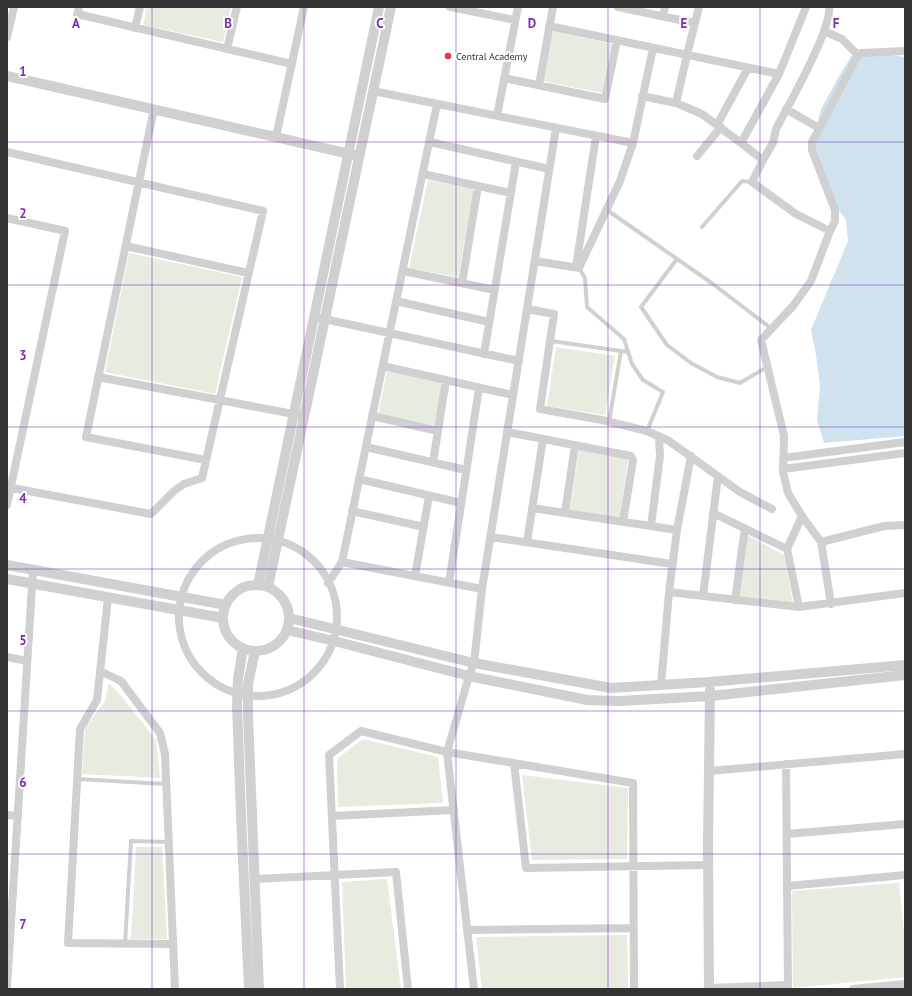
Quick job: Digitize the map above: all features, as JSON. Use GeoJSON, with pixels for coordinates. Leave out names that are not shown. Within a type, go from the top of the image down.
{"type":"FeatureCollection","features":[{"type":"Feature","properties":{"kind":"street"},"geometry":{"type":"LineString","coordinates":[[7,37],[14,7]]}},
{"type":"Feature","properties":{"kind":"street"},"geometry":{"type":"LineString","coordinates":[[79,7],[77,14],[292,64]]}},
{"type":"Feature","properties":{"kind":"street"},"geometry":{"type":"LineString","coordinates":[[135,28],[140,7]]}},
{"type":"Feature","properties":{"kind":"street"},"geometry":{"type":"LineString","coordinates":[[227,49],[237,7]]}},
{"type":"Feature","properties":{"kind":"street"},"geometry":{"type":"LineString","coordinates":[[276,137],[304,7]]}},
{"type":"Feature","properties":{"kind":"street"},"geometry":{"type":"LineString","coordinates":[[263,586],[354,155],[379,7]]}},
{"type":"Feature","properties":{"kind":"street"},"geometry":{"type":"LineString","coordinates":[[354,155],[373,91],[391,7]]}},
{"type":"Feature","properties":{"kind":"street"},"geometry":{"type":"LineString","coordinates":[[454,7],[515,20]]}},
{"type":"Feature","properties":{"kind":"street"},"geometry":{"type":"LineString","coordinates":[[496,116],[518,7]]}},
{"type":"Feature","properties":{"kind":"street"},"geometry":{"type":"LineString","coordinates":[[538,85],[552,7]]}},
{"type":"Feature","properties":{"kind":"street"},"geometry":{"type":"LineString","coordinates":[[618,7],[695,23]]}},
{"type":"Feature","properties":{"kind":"street"},"geometry":{"type":"LineString","coordinates":[[663,16],[665,7]]}},
{"type":"Feature","properties":{"kind":"street"},"geometry":{"type":"LineString","coordinates":[[676,102],[699,7]]}},
{"type":"Feature","properties":{"kind":"street"},"geometry":{"type":"LineString","coordinates":[[741,143],[779,74],[806,7]]}},
{"type":"Feature","properties":{"kind":"street"},"geometry":{"type":"LineString","coordinates":[[829,7],[822,38],[776,129],[773,142],[752,182],[796,214],[830,231]]}},
{"type":"Feature","properties":{"kind":"street"},"geometry":{"type":"LineString","coordinates":[[549,26],[779,74]]}},
{"type":"Feature","properties":{"kind":"street"},"geometry":{"type":"LineString","coordinates":[[824,31],[842,39],[858,55]]}},
{"type":"Feature","properties":{"kind":"street"},"geometry":{"type":"LineString","coordinates":[[504,78],[605,99],[617,40]]}},
{"type":"Feature","properties":{"kind":"street"},"geometry":{"type":"LineString","coordinates":[[577,267],[607,210],[620,181],[633,143],[653,48]]}},
{"type":"Feature","properties":{"kind":"street"},"geometry":{"type":"LineString","coordinates":[[831,604],[821,542],[802,516],[788,493],[783,469],[784,436],[761,340],[793,306],[811,281],[835,220],[835,210],[812,150],[812,142],[858,55],[861,53],[905,51]]}},
{"type":"Feature","properties":{"kind":"street"},"geometry":{"type":"LineString","coordinates":[[697,156],[719,126],[748,68]]}},
{"type":"Feature","properties":{"kind":"street"},"geometry":{"type":"LineString","coordinates":[[7,76],[354,155]]}},
{"type":"Feature","properties":{"kind":"street"},"geometry":{"type":"LineString","coordinates":[[373,91],[633,143]]}},
{"type":"Feature","properties":{"kind":"street"},"geometry":{"type":"LineString","coordinates":[[642,96],[676,102],[702,114],[763,160]]}},
{"type":"Feature","properties":{"kind":"street"},"geometry":{"type":"LineString","coordinates":[[328,583],[342,562],[437,104]]}},
{"type":"Feature","properties":{"kind":"street"},"geometry":{"type":"LineString","coordinates":[[154,109],[86,437],[206,460]]}},
{"type":"Feature","properties":{"kind":"street"},"geometry":{"type":"LineString","coordinates":[[786,109],[819,128]]}},
{"type":"Feature","properties":{"kind":"street"},"geometry":{"type":"LineString","coordinates":[[474,989],[448,752],[474,663],[482,589],[556,128]]}},
{"type":"Feature","properties":{"kind":"street"},"geometry":{"type":"LineString","coordinates":[[577,267],[596,136]]}},
{"type":"Feature","properties":{"kind":"street"},"geometry":{"type":"LineString","coordinates":[[430,142],[550,169]]}},
{"type":"Feature","properties":{"kind":"street"},"geometry":{"type":"LineString","coordinates":[[7,152],[263,211],[202,478],[184,484],[174,491],[151,514],[9,487]]}},
{"type":"Feature","properties":{"kind":"street"},"geometry":{"type":"LineString","coordinates":[[484,354],[516,162]]}},
{"type":"Feature","properties":{"kind":"street"},"geometry":{"type":"LineString","coordinates":[[423,174],[511,193]]}},
{"type":"Feature","properties":{"kind":"street"},"geometry":{"type":"LineString","coordinates":[[462,283],[478,186]]}},
{"type":"Feature","properties":{"kind":"street"},"geometry":{"type":"LineString","coordinates":[[7,218],[65,231],[9,487],[7,505]]}},
{"type":"Feature","properties":{"kind":"street"},"geometry":{"type":"LineString","coordinates":[[126,246],[248,273]]}},
{"type":"Feature","properties":{"kind":"street"},"geometry":{"type":"LineString","coordinates":[[535,261],[577,267]]}},
{"type":"Feature","properties":{"kind":"street"},"geometry":{"type":"LineString","coordinates":[[403,270],[494,290]]}},
{"type":"Feature","properties":{"kind":"street"},"geometry":{"type":"LineString","coordinates":[[396,301],[489,322]]}},
{"type":"Feature","properties":{"kind":"street"},"geometry":{"type":"LineString","coordinates":[[527,309],[554,314],[540,409],[647,431],[659,438],[669,441],[740,492],[772,509]]}},
{"type":"Feature","properties":{"kind":"street"},"geometry":{"type":"LineString","coordinates":[[320,318],[519,361]]}},
{"type":"Feature","properties":{"kind":"street"},"geometry":{"type":"LineString","coordinates":[[383,366],[513,395]]}},
{"type":"Feature","properties":{"kind":"street"},"geometry":{"type":"LineString","coordinates":[[98,377],[299,415]]}},
{"type":"Feature","properties":{"kind":"street"},"geometry":{"type":"LineString","coordinates":[[433,462],[446,380]]}},
{"type":"Feature","properties":{"kind":"street"},"geometry":{"type":"LineString","coordinates":[[449,583],[479,388]]}},
{"type":"Feature","properties":{"kind":"street"},"geometry":{"type":"LineString","coordinates":[[372,416],[438,431]]}},
{"type":"Feature","properties":{"kind":"street"},"geometry":{"type":"LineString","coordinates":[[507,432],[631,456],[633,460],[623,522]]}},
{"type":"Feature","properties":{"kind":"street"},"geometry":{"type":"LineString","coordinates":[[651,526],[660,456],[659,438]]}},
{"type":"Feature","properties":{"kind":"street"},"geometry":{"type":"LineString","coordinates":[[527,542],[543,439]]}},
{"type":"Feature","properties":{"kind":"street"},"geometry":{"type":"LineString","coordinates":[[783,458],[905,442]]}},
{"type":"Feature","properties":{"kind":"street"},"geometry":{"type":"LineString","coordinates":[[565,513],[575,445]]}},
{"type":"Feature","properties":{"kind":"street"},"geometry":{"type":"LineString","coordinates":[[366,447],[466,470]]}},
{"type":"Feature","properties":{"kind":"street"},"geometry":{"type":"LineString","coordinates":[[783,469],[905,453]]}},
{"type":"Feature","properties":{"kind":"street"},"geometry":{"type":"LineString","coordinates":[[661,685],[672,564],[691,456]]}},
{"type":"Feature","properties":{"kind":"street"},"geometry":{"type":"LineString","coordinates":[[703,596],[718,476]]}},
{"type":"Feature","properties":{"kind":"street"},"geometry":{"type":"LineString","coordinates":[[359,479],[461,504]]}},
{"type":"Feature","properties":{"kind":"street"},"geometry":{"type":"LineString","coordinates":[[415,576],[429,496]]}},
{"type":"Feature","properties":{"kind":"street"},"geometry":{"type":"LineString","coordinates":[[532,508],[677,530]]}},
{"type":"Feature","properties":{"kind":"street"},"geometry":{"type":"LineString","coordinates":[[352,511],[424,527]]}},
{"type":"Feature","properties":{"kind":"street"},"geometry":{"type":"LineString","coordinates":[[714,513],[787,549]]}},
{"type":"Feature","properties":{"kind":"street"},"geometry":{"type":"LineString","coordinates":[[799,607],[787,549],[802,516]]}},
{"type":"Feature","properties":{"kind":"street"},"geometry":{"type":"LineString","coordinates":[[821,542],[884,526],[905,525]]}},
{"type":"Feature","properties":{"kind":"street"},"geometry":{"type":"LineString","coordinates":[[735,600],[745,528]]}},
{"type":"Feature","properties":{"kind":"street"},"geometry":{"type":"LineString","coordinates":[[491,537],[672,564]]}},
{"type":"Feature","properties":{"kind":"street"},"geometry":{"type":"LineString","coordinates":[[245,539],[273,540],[296,548],[311,559],[325,575],[328,583],[335,598],[338,630],[334,641],[317,670],[298,685],[279,694],[261,696],[243,695],[220,687],[205,676],[191,660],[184,647],[180,631],[179,610],[181,596],[189,577],[206,558],[224,546],[245,539]]}},
{"type":"Feature","properties":{"kind":"street"},"geometry":{"type":"LineString","coordinates":[[342,562],[482,589]]}},
{"type":"Feature","properties":{"kind":"street"},"geometry":{"type":"LineString","coordinates":[[7,566],[226,605]]}},
{"type":"Feature","properties":{"kind":"street"},"geometry":{"type":"LineString","coordinates":[[7,987],[32,570]]}},
{"type":"Feature","properties":{"kind":"street"},"geometry":{"type":"LineString","coordinates":[[7,579],[223,618]]}},
{"type":"Feature","properties":{"kind":"street"},"geometry":{"type":"LineString","coordinates":[[250,585],[263,586],[274,590],[284,599],[288,610],[289,618],[287,630],[284,636],[274,645],[262,650],[243,648],[236,644],[229,636],[224,624],[223,618],[226,605],[237,590],[250,585]]}},
{"type":"Feature","properties":{"kind":"street"},"geometry":{"type":"LineString","coordinates":[[669,592],[799,607],[831,604],[905,593]]}},
{"type":"Feature","properties":{"kind":"street"},"geometry":{"type":"LineString","coordinates":[[108,598],[97,700],[80,729],[68,943],[172,944]]}},
{"type":"Feature","properties":{"kind":"street"},"geometry":{"type":"LineString","coordinates":[[289,618],[474,663],[611,688],[709,682],[905,665]]}},
{"type":"Feature","properties":{"kind":"street"},"geometry":{"type":"LineString","coordinates":[[287,630],[469,676],[587,700],[619,701],[711,696],[905,675]]}},
{"type":"Feature","properties":{"kind":"street"},"geometry":{"type":"LineString","coordinates":[[243,648],[238,679],[243,695],[259,989]]}},
{"type":"Feature","properties":{"kind":"street"},"geometry":{"type":"LineString","coordinates":[[249,989],[241,815],[243,695],[248,684],[255,650]]}},
{"type":"Feature","properties":{"kind":"street"},"geometry":{"type":"LineString","coordinates":[[7,657],[27,662]]}},
{"type":"Feature","properties":{"kind":"street"},"geometry":{"type":"LineString","coordinates":[[100,671],[121,681],[160,733],[165,754],[175,989]]}},
{"type":"Feature","properties":{"kind":"street"},"geometry":{"type":"LineString","coordinates":[[709,682],[711,696],[708,865],[709,988],[788,987],[786,764]]}},
{"type":"Feature","properties":{"kind":"street"},"geometry":{"type":"LineString","coordinates":[[340,989],[329,755],[361,731],[448,752],[633,783],[634,989]]}},
{"type":"Feature","properties":{"kind":"street"},"geometry":{"type":"LineString","coordinates":[[709,770],[905,754]]}},
{"type":"Feature","properties":{"kind":"street"},"geometry":{"type":"LineString","coordinates":[[514,763],[526,868],[708,865]]}},
{"type":"Feature","properties":{"kind":"street"},"geometry":{"type":"LineString","coordinates":[[332,816],[454,810]]}},
{"type":"Feature","properties":{"kind":"street"},"geometry":{"type":"LineString","coordinates":[[7,815],[18,816]]}},
{"type":"Feature","properties":{"kind":"street"},"geometry":{"type":"LineString","coordinates":[[787,834],[905,824]]}},
{"type":"Feature","properties":{"kind":"street"},"geometry":{"type":"LineString","coordinates":[[254,879],[396,872],[408,989]]}},
{"type":"Feature","properties":{"kind":"street"},"geometry":{"type":"LineString","coordinates":[[787,886],[905,875]]}},
{"type":"Feature","properties":{"kind":"street"},"geometry":{"type":"LineString","coordinates":[[467,930],[634,928]]}},
{"type":"Feature","properties":{"kind":"street"},"geometry":{"type":"LineString","coordinates":[[853,989],[905,984]]}},
{"type":"Feature","properties":{"kind":"lane"},"geometry":{"type":"LineString","coordinates":[[702,228],[742,181],[752,182]]}},
{"type":"Feature","properties":{"kind":"lane"},"geometry":{"type":"LineString","coordinates":[[607,210],[713,284],[772,329]]}},
{"type":"Feature","properties":{"kind":"lane"},"geometry":{"type":"LineString","coordinates":[[677,259],[641,307],[667,345],[691,363],[717,377],[740,383],[768,366]]}},
{"type":"Feature","properties":{"kind":"lane"},"geometry":{"type":"LineString","coordinates":[[577,267],[585,278],[587,307],[624,339],[632,364],[644,380],[663,392],[647,431]]}},
{"type":"Feature","properties":{"kind":"lane"},"geometry":{"type":"LineString","coordinates":[[551,341],[628,352]]}},
{"type":"Feature","properties":{"kind":"lane"},"geometry":{"type":"LineString","coordinates":[[609,422],[621,351]]}},
{"type":"Feature","properties":{"kind":"lane"},"geometry":{"type":"LineString","coordinates":[[77,779],[166,784]]}},
{"type":"Feature","properties":{"kind":"lane"},"geometry":{"type":"LineString","coordinates":[[125,944],[131,841],[168,842]]}},
{"type":"Feature","properties":{"kind":"shaded area"},"geometry":{"type":"Polygon","coordinates":[[[147,7],[231,7],[223,42],[143,25],[147,7]]]}},
{"type":"Feature","properties":{"kind":"shaded area"},"geometry":{"type":"Polygon","coordinates":[[[553,31],[612,44],[602,93],[542,81],[553,31]]]}},
{"type":"Feature","properties":{"kind":"shaded area"},"geometry":{"type":"Polygon","coordinates":[[[428,180],[474,189],[458,277],[409,268],[428,180]]]}},
{"type":"Feature","properties":{"kind":"shaded area"},"geometry":{"type":"Polygon","coordinates":[[[129,253],[242,277],[215,394],[105,372],[129,253]]]}},
{"type":"Feature","properties":{"kind":"shaded area"},"geometry":{"type":"Polygon","coordinates":[[[556,347],[615,356],[605,415],[547,406],[556,347]]]}},
{"type":"Feature","properties":{"kind":"shaded area"},"geometry":{"type":"Polygon","coordinates":[[[387,371],[443,383],[435,428],[378,415],[387,371]]]}},
{"type":"Feature","properties":{"kind":"shaded area"},"geometry":{"type":"Polygon","coordinates":[[[579,449],[628,459],[620,518],[570,510],[579,449]]]}},
{"type":"Feature","properties":{"kind":"shaded area"},"geometry":{"type":"Polygon","coordinates":[[[747,535],[784,555],[793,603],[739,596],[747,535]]]}},
{"type":"Feature","properties":{"kind":"shaded area"},"geometry":{"type":"Polygon","coordinates":[[[109,683],[118,692],[156,740],[160,778],[82,774],[85,728],[105,701],[109,683]]]}},
{"type":"Feature","properties":{"kind":"shaded area"},"geometry":{"type":"Polygon","coordinates":[[[363,739],[438,757],[443,803],[338,807],[337,759],[363,739]]]}},
{"type":"Feature","properties":{"kind":"shaded area"},"geometry":{"type":"Polygon","coordinates":[[[522,775],[628,788],[627,859],[532,860],[522,775]]]}},
{"type":"Feature","properties":{"kind":"shaded area"},"geometry":{"type":"Polygon","coordinates":[[[136,847],[162,847],[167,939],[131,939],[136,847]]]}},
{"type":"Feature","properties":{"kind":"shaded area"},"geometry":{"type":"Polygon","coordinates":[[[387,879],[401,989],[346,989],[342,882],[387,879]]]}},
{"type":"Feature","properties":{"kind":"shaded area"},"geometry":{"type":"Polygon","coordinates":[[[899,883],[905,944],[905,977],[793,988],[792,891],[899,883]]]}},
{"type":"Feature","properties":{"kind":"shaded area"},"geometry":{"type":"Polygon","coordinates":[[[627,935],[628,989],[482,989],[476,937],[627,935]]]}},
{"type":"Feature","properties":{"kind":"water"},"geometry":{"type":"Polygon","coordinates":[[[855,50],[905,57],[905,436],[824,443],[817,420],[820,386],[811,330],[848,241],[846,220],[829,196],[811,149],[821,109],[855,50]]]}},
{"type":"Feature","properties":{"kind":"place","name":"Central Academy"},"geometry":{"type":"Point","coordinates":[448,56]}}]}
